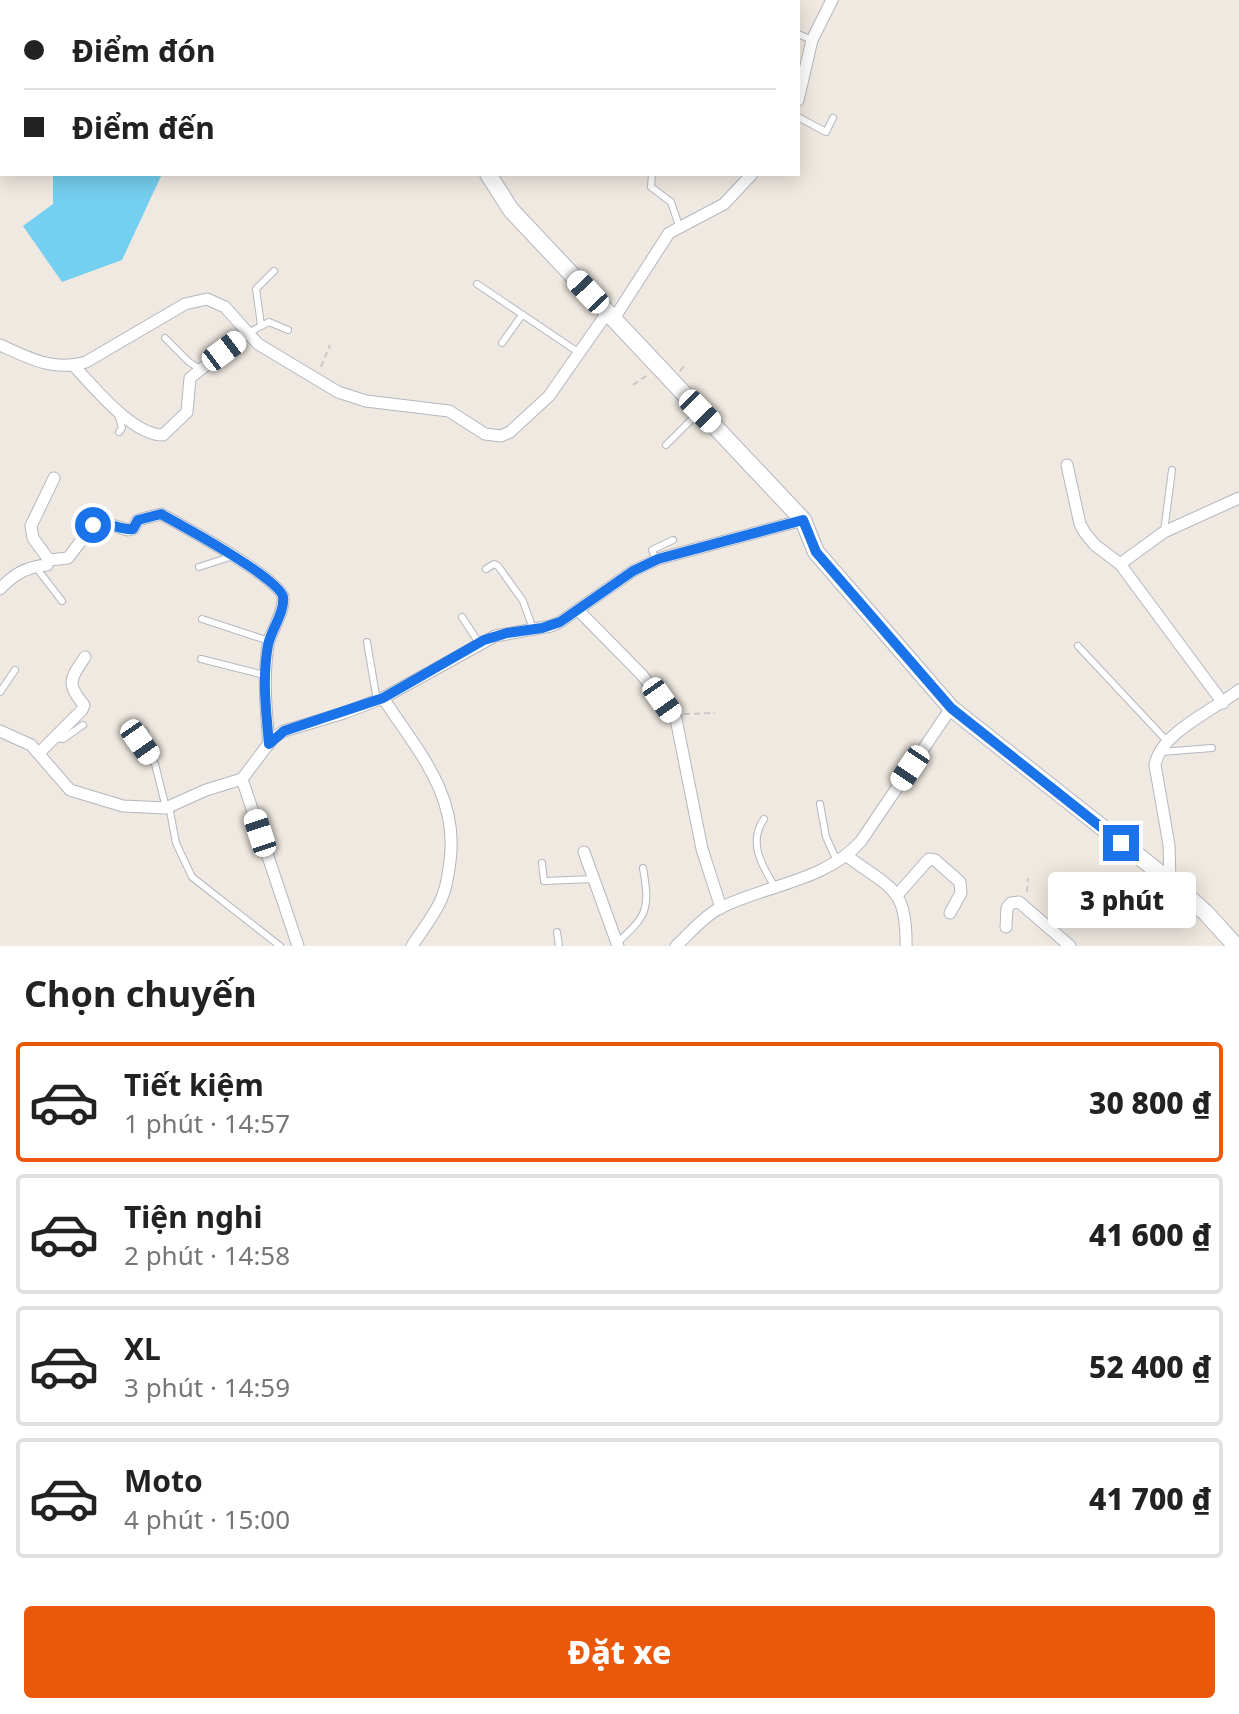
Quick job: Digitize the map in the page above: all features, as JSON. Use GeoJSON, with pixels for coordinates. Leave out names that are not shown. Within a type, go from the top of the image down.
{"type":"FeatureCollection","features":[{"type":"Feature","properties":{"kind":"street"},"geometry":{"type":"LineString","coordinates":[[800,91],[812,40],[832,0]]}},
{"type":"Feature","properties":{"kind":"street"},"geometry":{"type":"LineString","coordinates":[[489,176],[511,210],[803,520],[816,552],[951,708],[1170,881],[1236,946]]}},
{"type":"Feature","properties":{"kind":"street"},"geometry":{"type":"LineString","coordinates":[[0,345],[42,364],[74,366],[195,300],[216,301],[258,344],[338,392],[366,401],[449,411],[485,434],[501,436],[510,432],[549,396],[578,352],[610,316],[662,242],[679,226],[724,204],[750,176]]}},
{"type":"Feature","properties":{"kind":"street"},"geometry":{"type":"LineString","coordinates":[[74,366],[116,409],[154,435],[163,435],[187,412],[188,383],[200,369],[247,333]]}},
{"type":"Feature","properties":{"kind":"street"},"geometry":{"type":"LineString","coordinates":[[1067,465],[1080,524],[1095,545],[1120,564],[1223,703]]}},
{"type":"Feature","properties":{"kind":"street"},"geometry":{"type":"LineString","coordinates":[[49,560],[33,538],[31,526],[54,478]]}},
{"type":"Feature","properties":{"kind":"street"},"geometry":{"type":"LineString","coordinates":[[1120,564],[1164,532],[1239,498]]}},
{"type":"Feature","properties":{"kind":"street"},"geometry":{"type":"LineString","coordinates":[[49,560],[68,558],[93,525],[98,523],[128,530],[133,529],[138,520],[161,514],[233,556],[279,589],[283,602],[269,641],[264,675],[269,744]]}},
{"type":"Feature","properties":{"kind":"street"},"geometry":{"type":"LineString","coordinates":[[0,731],[20,738],[39,753],[62,783],[80,794],[123,806],[168,807],[206,790],[242,779],[269,744],[284,731],[380,700],[495,636],[551,626],[633,571],[656,560],[803,520]]}},
{"type":"Feature","properties":{"kind":"street"},"geometry":{"type":"LineString","coordinates":[[0,589],[14,575],[35,566],[47,565],[49,560]]}},
{"type":"Feature","properties":{"kind":"street"},"geometry":{"type":"LineString","coordinates":[[578,610],[642,675],[672,714],[682,741],[702,849],[721,908]]}},
{"type":"Feature","properties":{"kind":"street"},"geometry":{"type":"LineString","coordinates":[[39,753],[82,710],[84,705],[71,685],[71,677],[85,657]]}},
{"type":"Feature","properties":{"kind":"street"},"geometry":{"type":"LineString","coordinates":[[1170,881],[1169,845],[1155,765],[1157,753],[1166,740],[1239,690]]}},
{"type":"Feature","properties":{"kind":"street"},"geometry":{"type":"LineString","coordinates":[[380,700],[436,778],[446,800],[451,827],[448,879],[439,904],[412,946]]}},
{"type":"Feature","properties":{"kind":"street"},"geometry":{"type":"LineString","coordinates":[[676,946],[721,908],[776,889],[842,859],[861,841],[951,708]]}},
{"type":"Feature","properties":{"kind":"street"},"geometry":{"type":"LineString","coordinates":[[242,779],[298,946]]}},
{"type":"Feature","properties":{"kind":"street"},"geometry":{"type":"LineString","coordinates":[[584,852],[618,945]]}},
{"type":"Feature","properties":{"kind":"street"},"geometry":{"type":"LineString","coordinates":[[842,859],[898,894],[905,911],[906,946]]}},
{"type":"Feature","properties":{"kind":"street"},"geometry":{"type":"LineString","coordinates":[[898,894],[920,867],[929,859],[935,860],[960,882],[961,893],[950,913]]}},
{"type":"Feature","properties":{"kind":"street"},"geometry":{"type":"LineString","coordinates":[[1006,927],[1007,908],[1011,903],[1025,905],[1070,946]]}},
{"type":"Feature","properties":{"kind":"lane"},"geometry":{"type":"LineString","coordinates":[[800,35],[812,40]]}},
{"type":"Feature","properties":{"kind":"lane"},"geometry":{"type":"LineString","coordinates":[[800,118],[826,132],[833,118]]}},
{"type":"Feature","properties":{"kind":"lane"},"geometry":{"type":"LineString","coordinates":[[652,176],[651,187],[671,202],[679,226]]}},
{"type":"Feature","properties":{"kind":"lane"},"geometry":{"type":"LineString","coordinates":[[261,325],[256,289],[274,271]]}},
{"type":"Feature","properties":{"kind":"lane"},"geometry":{"type":"LineString","coordinates":[[477,284],[578,352]]}},
{"type":"Feature","properties":{"kind":"lane"},"geometry":{"type":"LineString","coordinates":[[502,343],[522,315]]}},
{"type":"Feature","properties":{"kind":"lane"},"geometry":{"type":"LineString","coordinates":[[247,333],[269,322],[288,330]]}},
{"type":"Feature","properties":{"kind":"lane"},"geometry":{"type":"LineString","coordinates":[[165,338],[200,369]]}},
{"type":"Feature","properties":{"kind":"lane"},"geometry":{"type":"LineString","coordinates":[[116,409],[122,428],[119,432]]}},
{"type":"Feature","properties":{"kind":"lane"},"geometry":{"type":"LineString","coordinates":[[666,445],[700,411]]}},
{"type":"Feature","properties":{"kind":"lane"},"geometry":{"type":"LineString","coordinates":[[1164,532],[1172,470]]}},
{"type":"Feature","properties":{"kind":"lane"},"geometry":{"type":"LineString","coordinates":[[656,560],[652,550],[673,540]]}},
{"type":"Feature","properties":{"kind":"lane"},"geometry":{"type":"LineString","coordinates":[[199,567],[233,556]]}},
{"type":"Feature","properties":{"kind":"lane"},"geometry":{"type":"LineString","coordinates":[[486,569],[494,564],[498,566],[523,601],[533,629]]}},
{"type":"Feature","properties":{"kind":"lane"},"geometry":{"type":"LineString","coordinates":[[35,566],[62,601]]}},
{"type":"Feature","properties":{"kind":"lane"},"geometry":{"type":"LineString","coordinates":[[462,617],[479,643]]}},
{"type":"Feature","properties":{"kind":"lane"},"geometry":{"type":"LineString","coordinates":[[202,619],[269,641]]}},
{"type":"Feature","properties":{"kind":"lane"},"geometry":{"type":"LineString","coordinates":[[367,642],[380,700]]}},
{"type":"Feature","properties":{"kind":"lane"},"geometry":{"type":"LineString","coordinates":[[1078,646],[1166,740]]}},
{"type":"Feature","properties":{"kind":"lane"},"geometry":{"type":"LineString","coordinates":[[201,659],[264,675]]}},
{"type":"Feature","properties":{"kind":"lane"},"geometry":{"type":"LineString","coordinates":[[0,692],[15,670]]}},
{"type":"Feature","properties":{"kind":"lane"},"geometry":{"type":"LineString","coordinates":[[55,738],[63,739],[83,725]]}},
{"type":"Feature","properties":{"kind":"lane"},"geometry":{"type":"LineString","coordinates":[[145,731],[138,739],[155,764],[176,843],[192,877],[280,946]]}},
{"type":"Feature","properties":{"kind":"lane"},"geometry":{"type":"LineString","coordinates":[[1157,753],[1212,748]]}},
{"type":"Feature","properties":{"kind":"lane"},"geometry":{"type":"LineString","coordinates":[[820,804],[826,837],[842,859]]}},
{"type":"Feature","properties":{"kind":"lane"},"geometry":{"type":"LineString","coordinates":[[764,819],[758,827],[756,850],[776,889]]}},
{"type":"Feature","properties":{"kind":"lane"},"geometry":{"type":"LineString","coordinates":[[542,863],[544,881],[594,879]]}},
{"type":"Feature","properties":{"kind":"lane"},"geometry":{"type":"LineString","coordinates":[[618,945],[640,922],[645,912],[647,893],[643,868]]}},
{"type":"Feature","properties":{"kind":"lane"},"geometry":{"type":"LineString","coordinates":[[557,932],[559,946]]}},
{"type":"Feature","properties":{"kind":"path"},"geometry":{"type":"LineString","coordinates":[[316,379],[330,345]]}},
{"type":"Feature","properties":{"kind":"path"},"geometry":{"type":"LineString","coordinates":[[633,385],[659,368]]}},
{"type":"Feature","properties":{"kind":"path"},"geometry":{"type":"LineString","coordinates":[[672,714],[715,713]]}},
{"type":"Feature","properties":{"kind":"path"},"geometry":{"type":"LineString","coordinates":[[1025,905],[1028,878]]}},
{"type":"Feature","properties":{"kind":"water"},"geometry":{"type":"Polygon","coordinates":[[[53,176],[161,176],[122,260],[62,282],[23,226],[53,204],[53,176]]]}},
{"type":"Feature","properties":{"kind":"route"},"geometry":{"type":"LineString","coordinates":[[93,525],[102,522],[128,530],[133,529],[138,520],[161,514],[218,545],[279,589],[283,602],[269,641],[263,686],[269,744],[284,731],[383,698],[484,640],[560,622],[646,564],[803,520],[816,552],[951,708],[1121,843]]}}]}
